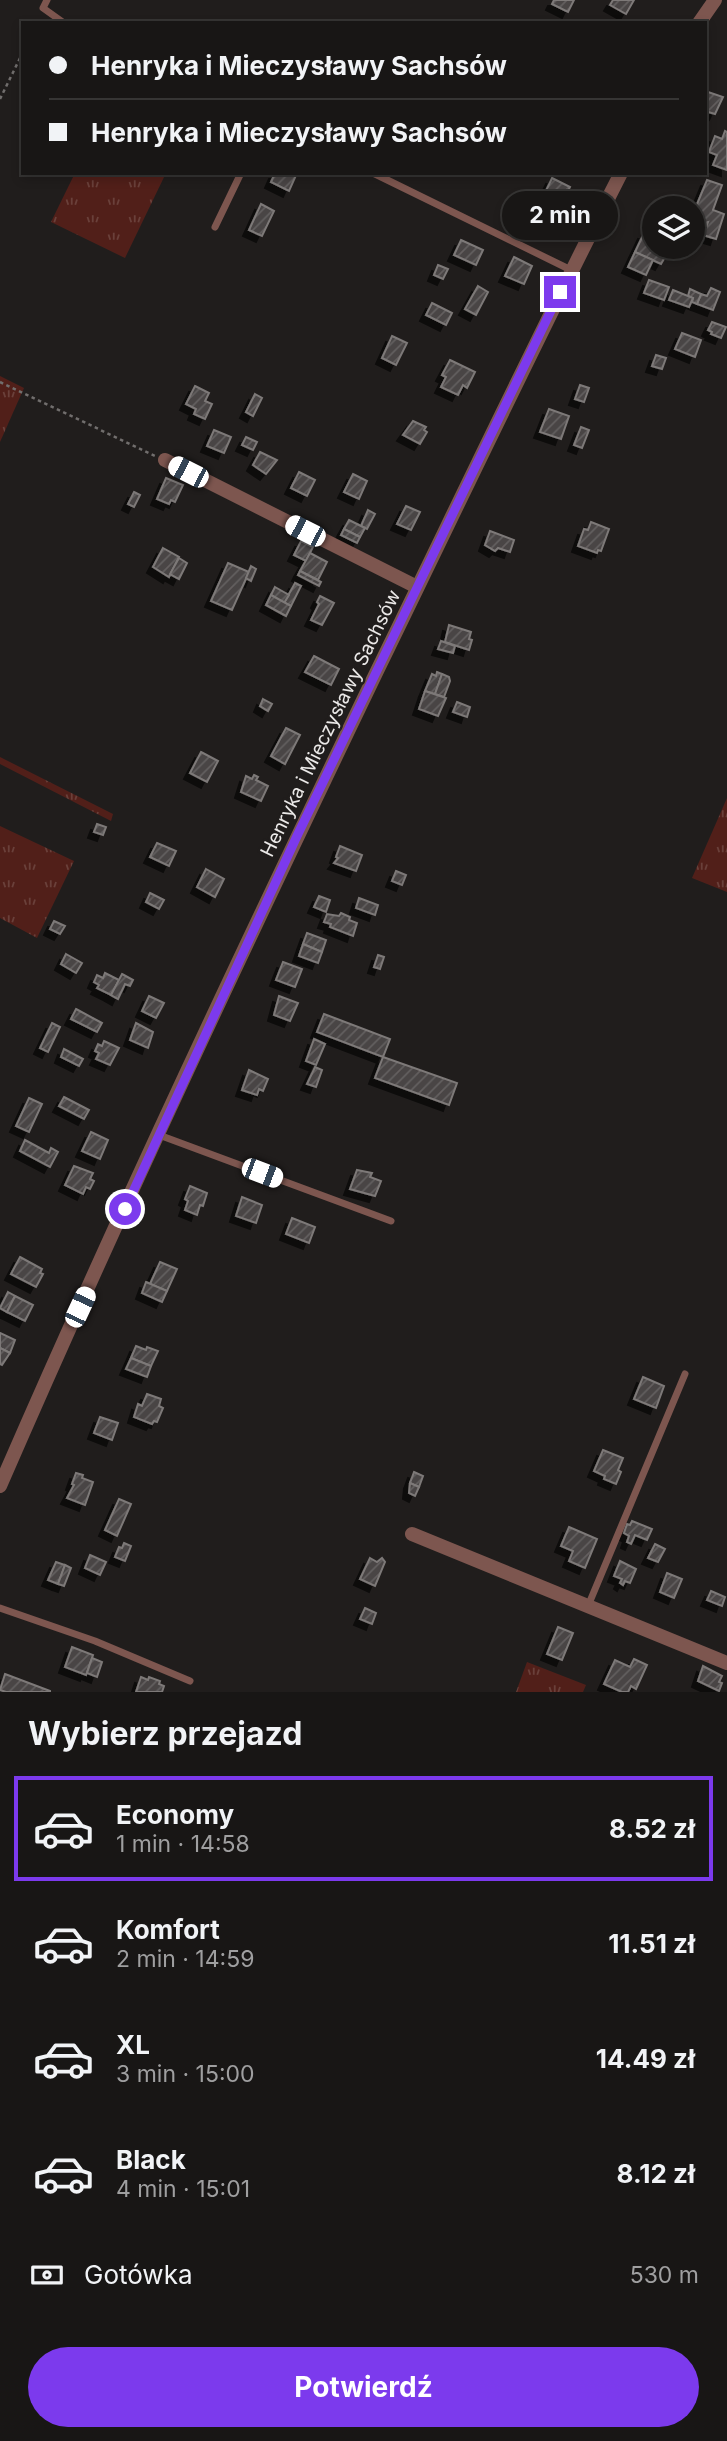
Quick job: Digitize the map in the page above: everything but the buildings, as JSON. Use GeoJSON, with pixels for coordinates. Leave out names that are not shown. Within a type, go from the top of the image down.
{"type":"FeatureCollection","features":[{"type":"Feature","properties":{"kind":"street"},"geometry":{"type":"LineString","coordinates":[[700,21],[715,0]]}},
{"type":"Feature","properties":{"kind":"street","name":"Henryka i Mieczysławy Sachsów"},"geometry":{"type":"LineString","coordinates":[[0,1486],[291,848],[571,270],[620,175]]}},
{"type":"Feature","properties":{"kind":"street"},"geometry":{"type":"LineString","coordinates":[[165,460],[417,587]]}},
{"type":"Feature","properties":{"kind":"street"},"geometry":{"type":"LineString","coordinates":[[412,1534],[727,1663]]}},
{"type":"Feature","properties":{"kind":"lane"},"geometry":{"type":"LineString","coordinates":[[45,4],[62,21]]}},
{"type":"Feature","properties":{"kind":"lane"},"geometry":{"type":"LineString","coordinates":[[215,227],[240,175]]}},
{"type":"Feature","properties":{"kind":"lane"},"geometry":{"type":"LineString","coordinates":[[377,175],[571,270]]}},
{"type":"Feature","properties":{"kind":"lane"},"geometry":{"type":"LineString","coordinates":[[159,1135],[391,1221]]}},
{"type":"Feature","properties":{"kind":"lane"},"geometry":{"type":"LineString","coordinates":[[588,1607],[685,1374]]}},
{"type":"Feature","properties":{"kind":"lane"},"geometry":{"type":"LineString","coordinates":[[0,1608],[95,1641],[190,1681]]}},
{"type":"Feature","properties":{"kind":"path"},"geometry":{"type":"LineString","coordinates":[[0,99],[21,55]]}},
{"type":"Feature","properties":{"kind":"path"},"geometry":{"type":"LineString","coordinates":[[0,382],[165,460]]}},
{"type":"Feature","properties":{"kind":"green space"},"geometry":{"type":"Polygon","coordinates":[[[74,175],[165,175],[125,258],[51,222],[74,175]]]}},
{"type":"Feature","properties":{"kind":"green space"},"geometry":{"type":"Polygon","coordinates":[[[0,376],[24,388],[0,442],[0,376]]]}},
{"type":"Feature","properties":{"kind":"green space"},"geometry":{"type":"Polygon","coordinates":[[[0,757],[113,814],[111,821],[0,764],[0,757]]]}},
{"type":"Feature","properties":{"kind":"green space"},"geometry":{"type":"Polygon","coordinates":[[[727,798],[727,892],[692,878],[727,798]]]}},
{"type":"Feature","properties":{"kind":"green space"},"geometry":{"type":"Polygon","coordinates":[[[0,826],[74,861],[37,938],[0,918],[0,826]]]}},
{"type":"Feature","properties":{"kind":"green space"},"geometry":{"type":"Polygon","coordinates":[[[527,1662],[586,1685],[583,1692],[516,1692],[527,1662]]]}},
{"type":"Feature","properties":{"kind":"route"},"geometry":{"type":"LineString","coordinates":[[125,1209],[297,836],[560,292]]}}]}
